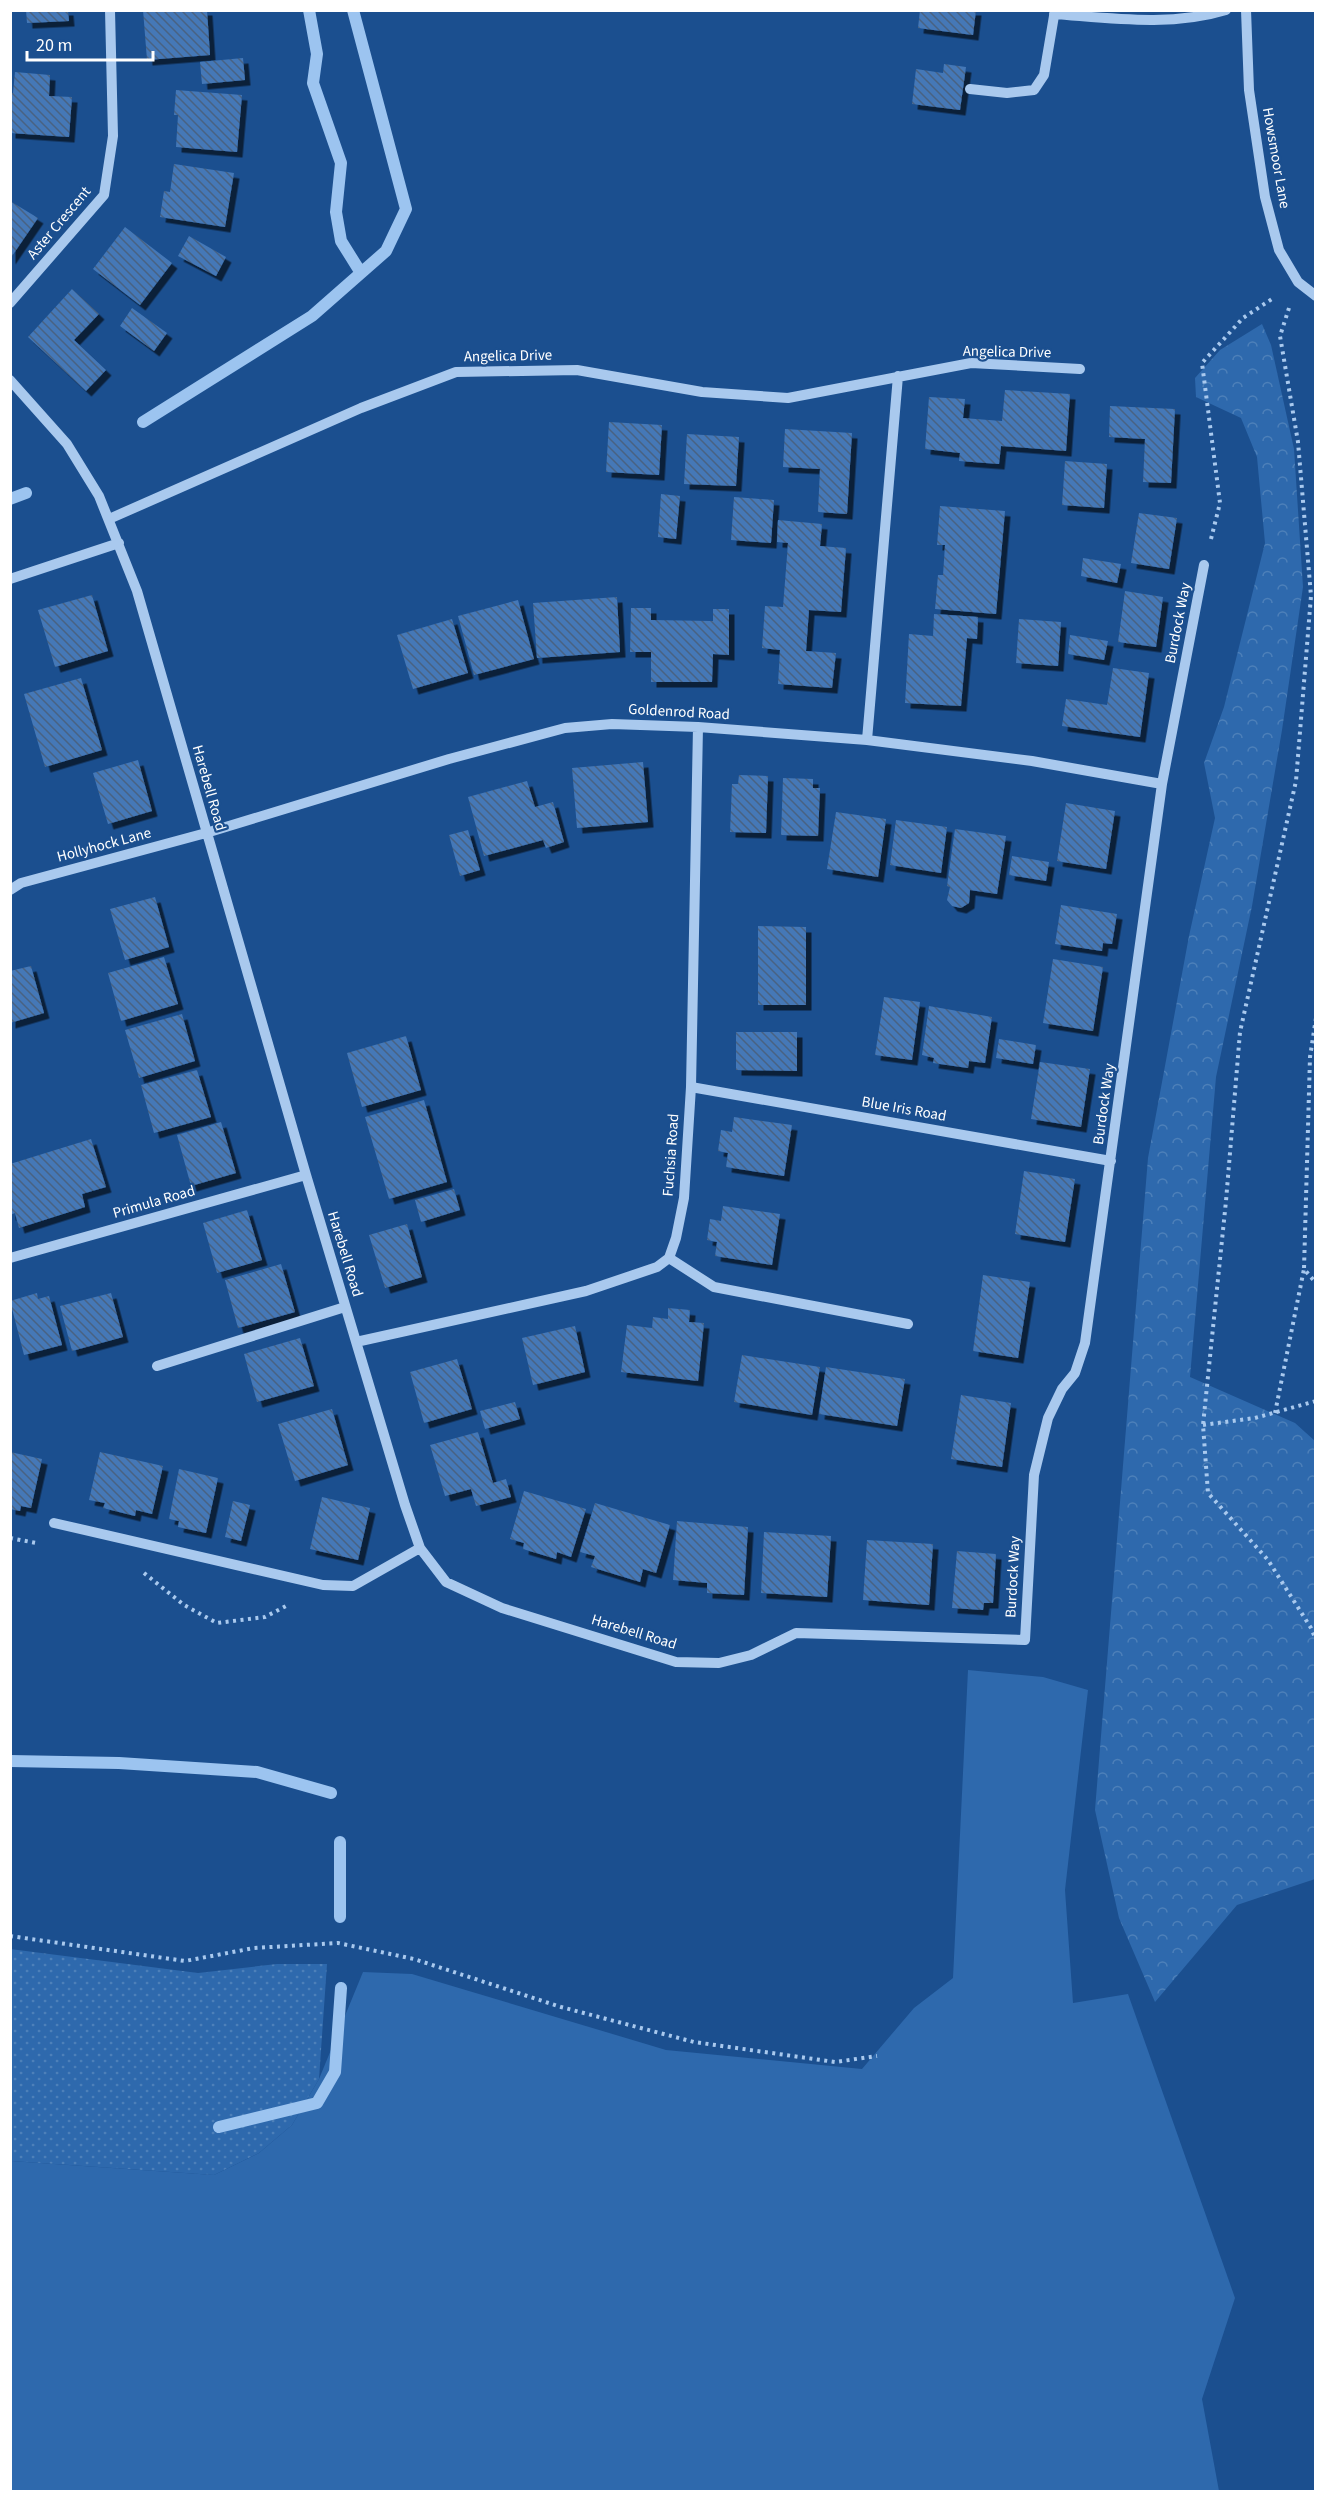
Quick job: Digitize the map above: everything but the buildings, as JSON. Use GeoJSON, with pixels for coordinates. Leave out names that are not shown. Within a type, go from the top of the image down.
{"type":"FeatureCollection","features":[{"type":"Feature","properties":{"kind":"street","name":"Aster Crescent"},"geometry":{"type":"LineString","coordinates":[[10,303],[104,195],[112,136],[110,10]]}},
{"type":"Feature","properties":{"kind":"street"},"geometry":{"type":"LineString","coordinates":[[970,89],[1007,93],[1034,90],[1044,75],[1054,12],[1148,19],[1197,16],[1226,10]]}},
{"type":"Feature","properties":{"kind":"street","name":"Howsmoor Lane"},"geometry":{"type":"LineString","coordinates":[[1246,10],[1249,90],[1265,197],[1279,250],[1298,282],[1316,296]]}},
{"type":"Feature","properties":{"kind":"street","name":"Angelica Drive"},"geometry":{"type":"LineString","coordinates":[[109,519],[361,408],[456,372],[577,370],[702,392],[788,398],[971,363],[1080,369]]}},
{"type":"Feature","properties":{"kind":"street"},"geometry":{"type":"LineString","coordinates":[[867,740],[898,376]]}},
{"type":"Feature","properties":{"kind":"street","name":"Harebell Road"},"geometry":{"type":"LineString","coordinates":[[10,380],[67,444],[99,496],[137,591],[306,1175],[405,1504],[420,1548],[446,1582],[502,1608],[676,1662],[719,1663],[751,1655],[796,1633],[1025,1640]]}},
{"type":"Feature","properties":{"kind":"street"},"geometry":{"type":"LineString","coordinates":[[10,579],[119,543]]}},
{"type":"Feature","properties":{"kind":"street","name":"Burdock Way"},"geometry":{"type":"LineString","coordinates":[[1025,1640],[1034,1475],[1048,1418],[1062,1389],[1075,1373],[1084,1343],[1162,784],[1204,565]]}},
{"type":"Feature","properties":{"kind":"street","name":"Goldenrod Road"},"geometry":{"type":"LineString","coordinates":[[206,833],[449,759],[565,728],[612,724],[698,727],[867,740],[1032,761],[1162,784]]}},
{"type":"Feature","properties":{"kind":"street","name":"Fuchsia Road"},"geometry":{"type":"LineString","coordinates":[[669,1258],[676,1238],[684,1198],[691,1087],[698,727]]}},
{"type":"Feature","properties":{"kind":"street","name":"Hollyhock Lane"},"geometry":{"type":"LineString","coordinates":[[10,890],[21,883],[206,833]]}},
{"type":"Feature","properties":{"kind":"street","name":"Blue Iris Road"},"geometry":{"type":"LineString","coordinates":[[691,1087],[1111,1161]]}},
{"type":"Feature","properties":{"kind":"street","name":"Primula Road"},"geometry":{"type":"LineString","coordinates":[[10,1258],[306,1175]]}},
{"type":"Feature","properties":{"kind":"street"},"geometry":{"type":"LineString","coordinates":[[356,1342],[586,1291],[657,1267],[669,1258],[714,1287],[908,1324]]}},
{"type":"Feature","properties":{"kind":"street"},"geometry":{"type":"LineString","coordinates":[[157,1366],[345,1307]]}},
{"type":"Feature","properties":{"kind":"street"},"geometry":{"type":"LineString","coordinates":[[54,1523],[323,1585],[352,1586],[420,1548]]}},
{"type":"Feature","properties":{"kind":"path"},"geometry":{"type":"LineString","coordinates":[[1204,565],[1220,503],[1202,363],[1243,318],[1298,282]]}},
{"type":"Feature","properties":{"kind":"path"},"geometry":{"type":"LineString","coordinates":[[1298,282],[1280,336],[1298,442],[1311,596],[1297,769],[1240,1032],[1226,1201],[1203,1425],[1208,1493],[1268,1560],[1311,1628],[1316,1640]]}},
{"type":"Feature","properties":{"kind":"path"},"geometry":{"type":"LineString","coordinates":[[1275,1413],[1304,1269],[1310,1057],[1316,1018]]}},
{"type":"Feature","properties":{"kind":"path"},"geometry":{"type":"LineString","coordinates":[[1304,1269],[1316,1283]]}},
{"type":"Feature","properties":{"kind":"path"},"geometry":{"type":"LineString","coordinates":[[1203,1425],[1255,1418],[1316,1401]]}},
{"type":"Feature","properties":{"kind":"path"},"geometry":{"type":"LineString","coordinates":[[10,1538],[41,1544]]}},
{"type":"Feature","properties":{"kind":"path"},"geometry":{"type":"LineString","coordinates":[[140,1569],[184,1605],[217,1623],[265,1617],[323,1585]]}},
{"type":"Feature","properties":{"kind":"path"},"geometry":{"type":"LineString","coordinates":[[10,1936],[185,1961],[254,1948],[338,1943],[414,1959],[561,2007],[694,2042],[835,2062],[877,2056]]}},
{"type":"Feature","properties":{"kind":"green space"},"geometry":{"type":"Polygon","coordinates":[[[1262,324],[1271,345],[1294,449],[1303,587],[1282,730],[1252,906],[1216,1077],[1190,1377],[1295,1423],[1315,1441],[1315,1879],[1237,1905],[1155,2002],[1119,1918],[1095,1810],[1148,1158],[1189,936],[1215,818],[1204,763],[1224,707],[1265,543],[1257,457],[1241,418],[1196,397],[1195,378],[1220,350],[1262,324]]]}},
{"type":"Feature","properties":{"kind":"green space"},"geometry":{"type":"Polygon","coordinates":[[[968,1670],[1043,1677],[1088,1690],[1065,1890],[1073,2003],[1128,1994],[1235,2298],[1202,2399],[1219,2491],[11,2491],[11,2161],[214,2175],[259,2153],[292,2125],[319,2079],[363,1972],[412,1974],[666,2050],[862,2069],[914,2008],[953,1978],[968,1670]]]}},
{"type":"Feature","properties":{"kind":"green space"},"geometry":{"type":"Polygon","coordinates":[[[10,1949],[198,1973],[277,1964],[327,1964],[319,2079],[292,2125],[259,2153],[214,2175],[11,2161],[10,1949]]]}},
{"type":"Feature","properties":{"kind":"waterway"},"geometry":{"type":"LineString","coordinates":[[309,10],[317,54],[313,83],[341,163],[336,212],[341,241],[361,273]]}},
{"type":"Feature","properties":{"kind":"waterway"},"geometry":{"type":"LineString","coordinates":[[143,422],[312,316],[386,251],[406,209],[353,10]]}},
{"type":"Feature","properties":{"kind":"waterway"},"geometry":{"type":"LineString","coordinates":[[10,499],[26,493]]}},
{"type":"Feature","properties":{"kind":"waterway"},"geometry":{"type":"LineString","coordinates":[[10,1761],[119,1763],[257,1772],[331,1793]]}},
{"type":"Feature","properties":{"kind":"waterway"},"geometry":{"type":"LineString","coordinates":[[340,1842],[340,1917]]}},
{"type":"Feature","properties":{"kind":"waterway"},"geometry":{"type":"LineString","coordinates":[[219,2127],[317,2103],[335,2072],[341,1988]]}}]}
